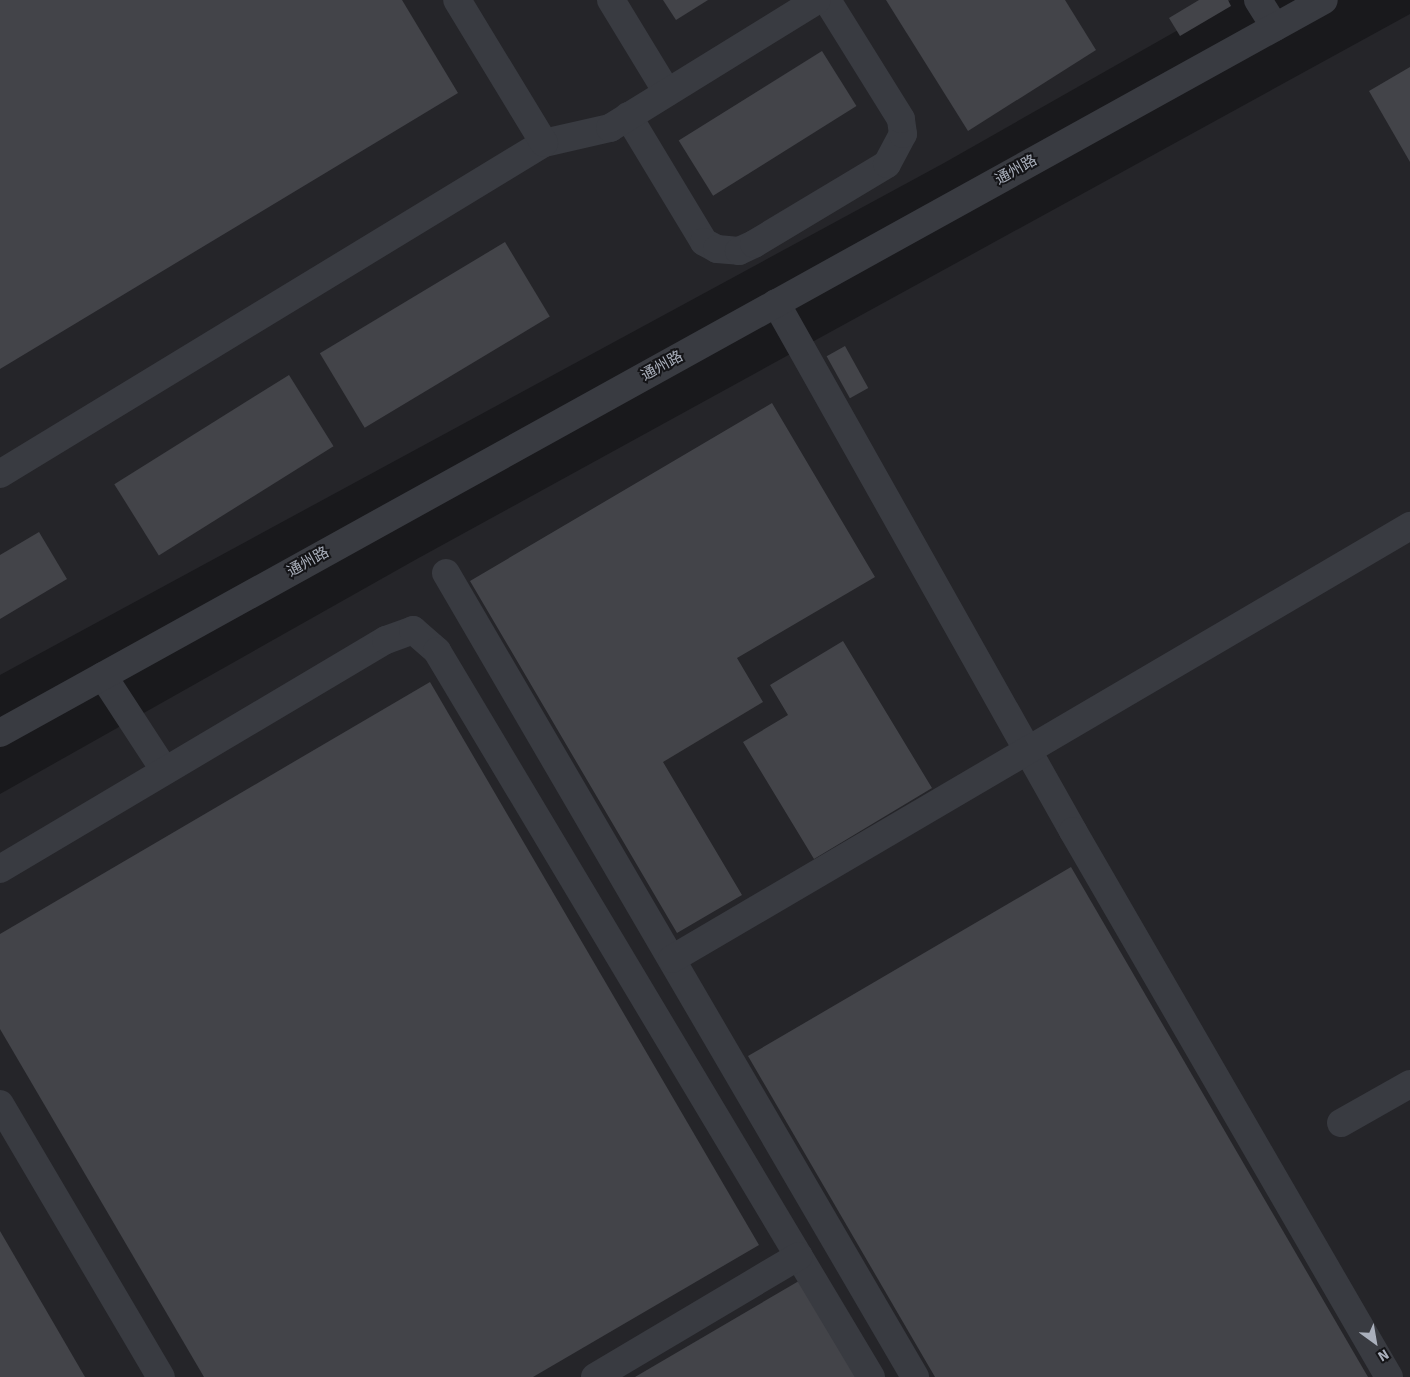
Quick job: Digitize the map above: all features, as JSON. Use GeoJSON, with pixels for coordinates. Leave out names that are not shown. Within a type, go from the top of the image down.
{"type":"FeatureCollection","features":[{"type":"Feature","properties":{"kind":"street"},"geometry":{"type":"LineString","coordinates":[[457,0],[544,143]]}},
{"type":"Feature","properties":{"kind":"street"},"geometry":{"type":"LineString","coordinates":[[611,0],[667,92]]}},
{"type":"Feature","properties":{"kind":"street"},"geometry":{"type":"LineString","coordinates":[[0,474],[544,143],[588,135],[628,116],[817,0]]}},
{"type":"Feature","properties":{"kind":"street"},"geometry":{"type":"LineString","coordinates":[[628,116],[704,242],[739,251],[754,244],[888,164],[903,134],[901,119],[827,0]]}},
{"type":"Feature","properties":{"kind":"street"},"geometry":{"type":"LineString","coordinates":[[1258,0],[1274,27]]}},
{"type":"Feature","properties":{"kind":"street","name":"通州路"},"geometry":{"type":"LineString","coordinates":[[0,732],[1324,0]]}},
{"type":"Feature","properties":{"kind":"street"},"geometry":{"type":"LineString","coordinates":[[776,303],[1028,751],[1390,1377]]}},
{"type":"Feature","properties":{"kind":"street"},"geometry":{"type":"LineString","coordinates":[[672,959],[1410,526]]}},
{"type":"Feature","properties":{"kind":"street"},"geometry":{"type":"LineString","coordinates":[[446,573],[915,1377]]}},
{"type":"Feature","properties":{"kind":"street"},"geometry":{"type":"LineString","coordinates":[[0,869],[386,640],[413,630],[437,651],[871,1377]]}},
{"type":"Feature","properties":{"kind":"street"},"geometry":{"type":"LineString","coordinates":[[103,676],[165,771]]}},
{"type":"Feature","properties":{"kind":"street"},"geometry":{"type":"LineString","coordinates":[[1341,1123],[1410,1084]]}},
{"type":"Feature","properties":{"kind":"street"},"geometry":{"type":"LineString","coordinates":[[0,1104],[161,1377]]}},
{"type":"Feature","properties":{"kind":"street"},"geometry":{"type":"LineString","coordinates":[[595,1377],[799,1256]]}},
{"type":"Feature","properties":{"kind":"shaded area"},"geometry":{"type":"Polygon","coordinates":[[[0,0],[1231,0],[944,163],[0,675],[0,0]]]}},
{"type":"Feature","properties":{"kind":"shaded area"},"geometry":{"type":"Polygon","coordinates":[[[1410,14],[1410,1377],[0,1377],[0,794],[415,560],[1410,14]]]}},
{"type":"Feature","properties":{"kind":"building"},"geometry":{"type":"Polygon","coordinates":[[[0,0],[402,0],[458,93],[0,369],[0,0]]]}},
{"type":"Feature","properties":{"kind":"building"},"geometry":{"type":"Polygon","coordinates":[[[663,0],[708,0],[676,20],[663,0]]]}},
{"type":"Feature","properties":{"kind":"building"},"geometry":{"type":"Polygon","coordinates":[[[886,0],[1065,0],[1096,50],[968,131],[886,0]]]}},
{"type":"Feature","properties":{"kind":"building"},"geometry":{"type":"Polygon","coordinates":[[[1199,0],[1228,0],[1231,6],[1180,36],[1169,18],[1199,0]]]}},
{"type":"Feature","properties":{"kind":"building"},"geometry":{"type":"Polygon","coordinates":[[[822,51],[856,106],[713,196],[679,141],[822,51]]]}},
{"type":"Feature","properties":{"kind":"building"},"geometry":{"type":"Polygon","coordinates":[[[1410,67],[1410,162],[1369,91],[1410,67]]]}},
{"type":"Feature","properties":{"kind":"building"},"geometry":{"type":"Polygon","coordinates":[[[505,242],[550,317],[365,428],[320,353],[505,242]]]}},
{"type":"Feature","properties":{"kind":"building"},"geometry":{"type":"Polygon","coordinates":[[[845,346],[868,388],[850,398],[827,356],[845,346]]]}},
{"type":"Feature","properties":{"kind":"building"},"geometry":{"type":"Polygon","coordinates":[[[289,375],[334,446],[159,555],[114,484],[289,375]]]}},
{"type":"Feature","properties":{"kind":"building"},"geometry":{"type":"Polygon","coordinates":[[[772,403],[875,577],[737,658],[763,702],[663,762],[742,895],[677,933],[470,581],[772,403]]]}},
{"type":"Feature","properties":{"kind":"building"},"geometry":{"type":"Polygon","coordinates":[[[39,532],[67,579],[0,619],[0,555],[39,532]]]}},
{"type":"Feature","properties":{"kind":"building"},"geometry":{"type":"Polygon","coordinates":[[[843,641],[932,788],[814,859],[743,742],[788,715],[770,685],[843,641]]]}},
{"type":"Feature","properties":{"kind":"building"},"geometry":{"type":"Polygon","coordinates":[[[430,682],[759,1245],[533,1377],[204,1377],[0,1029],[0,934],[430,682]]]}},
{"type":"Feature","properties":{"kind":"building"},"geometry":{"type":"Polygon","coordinates":[[[1071,867],[1368,1377],[935,1377],[748,1056],[1071,867]]]}},
{"type":"Feature","properties":{"kind":"building"},"geometry":{"type":"Polygon","coordinates":[[[0,1231],[85,1377],[0,1377],[0,1231]]]}},
{"type":"Feature","properties":{"kind":"building"},"geometry":{"type":"Polygon","coordinates":[[[804,1278],[861,1377],[635,1377],[804,1278]]]}}]}
